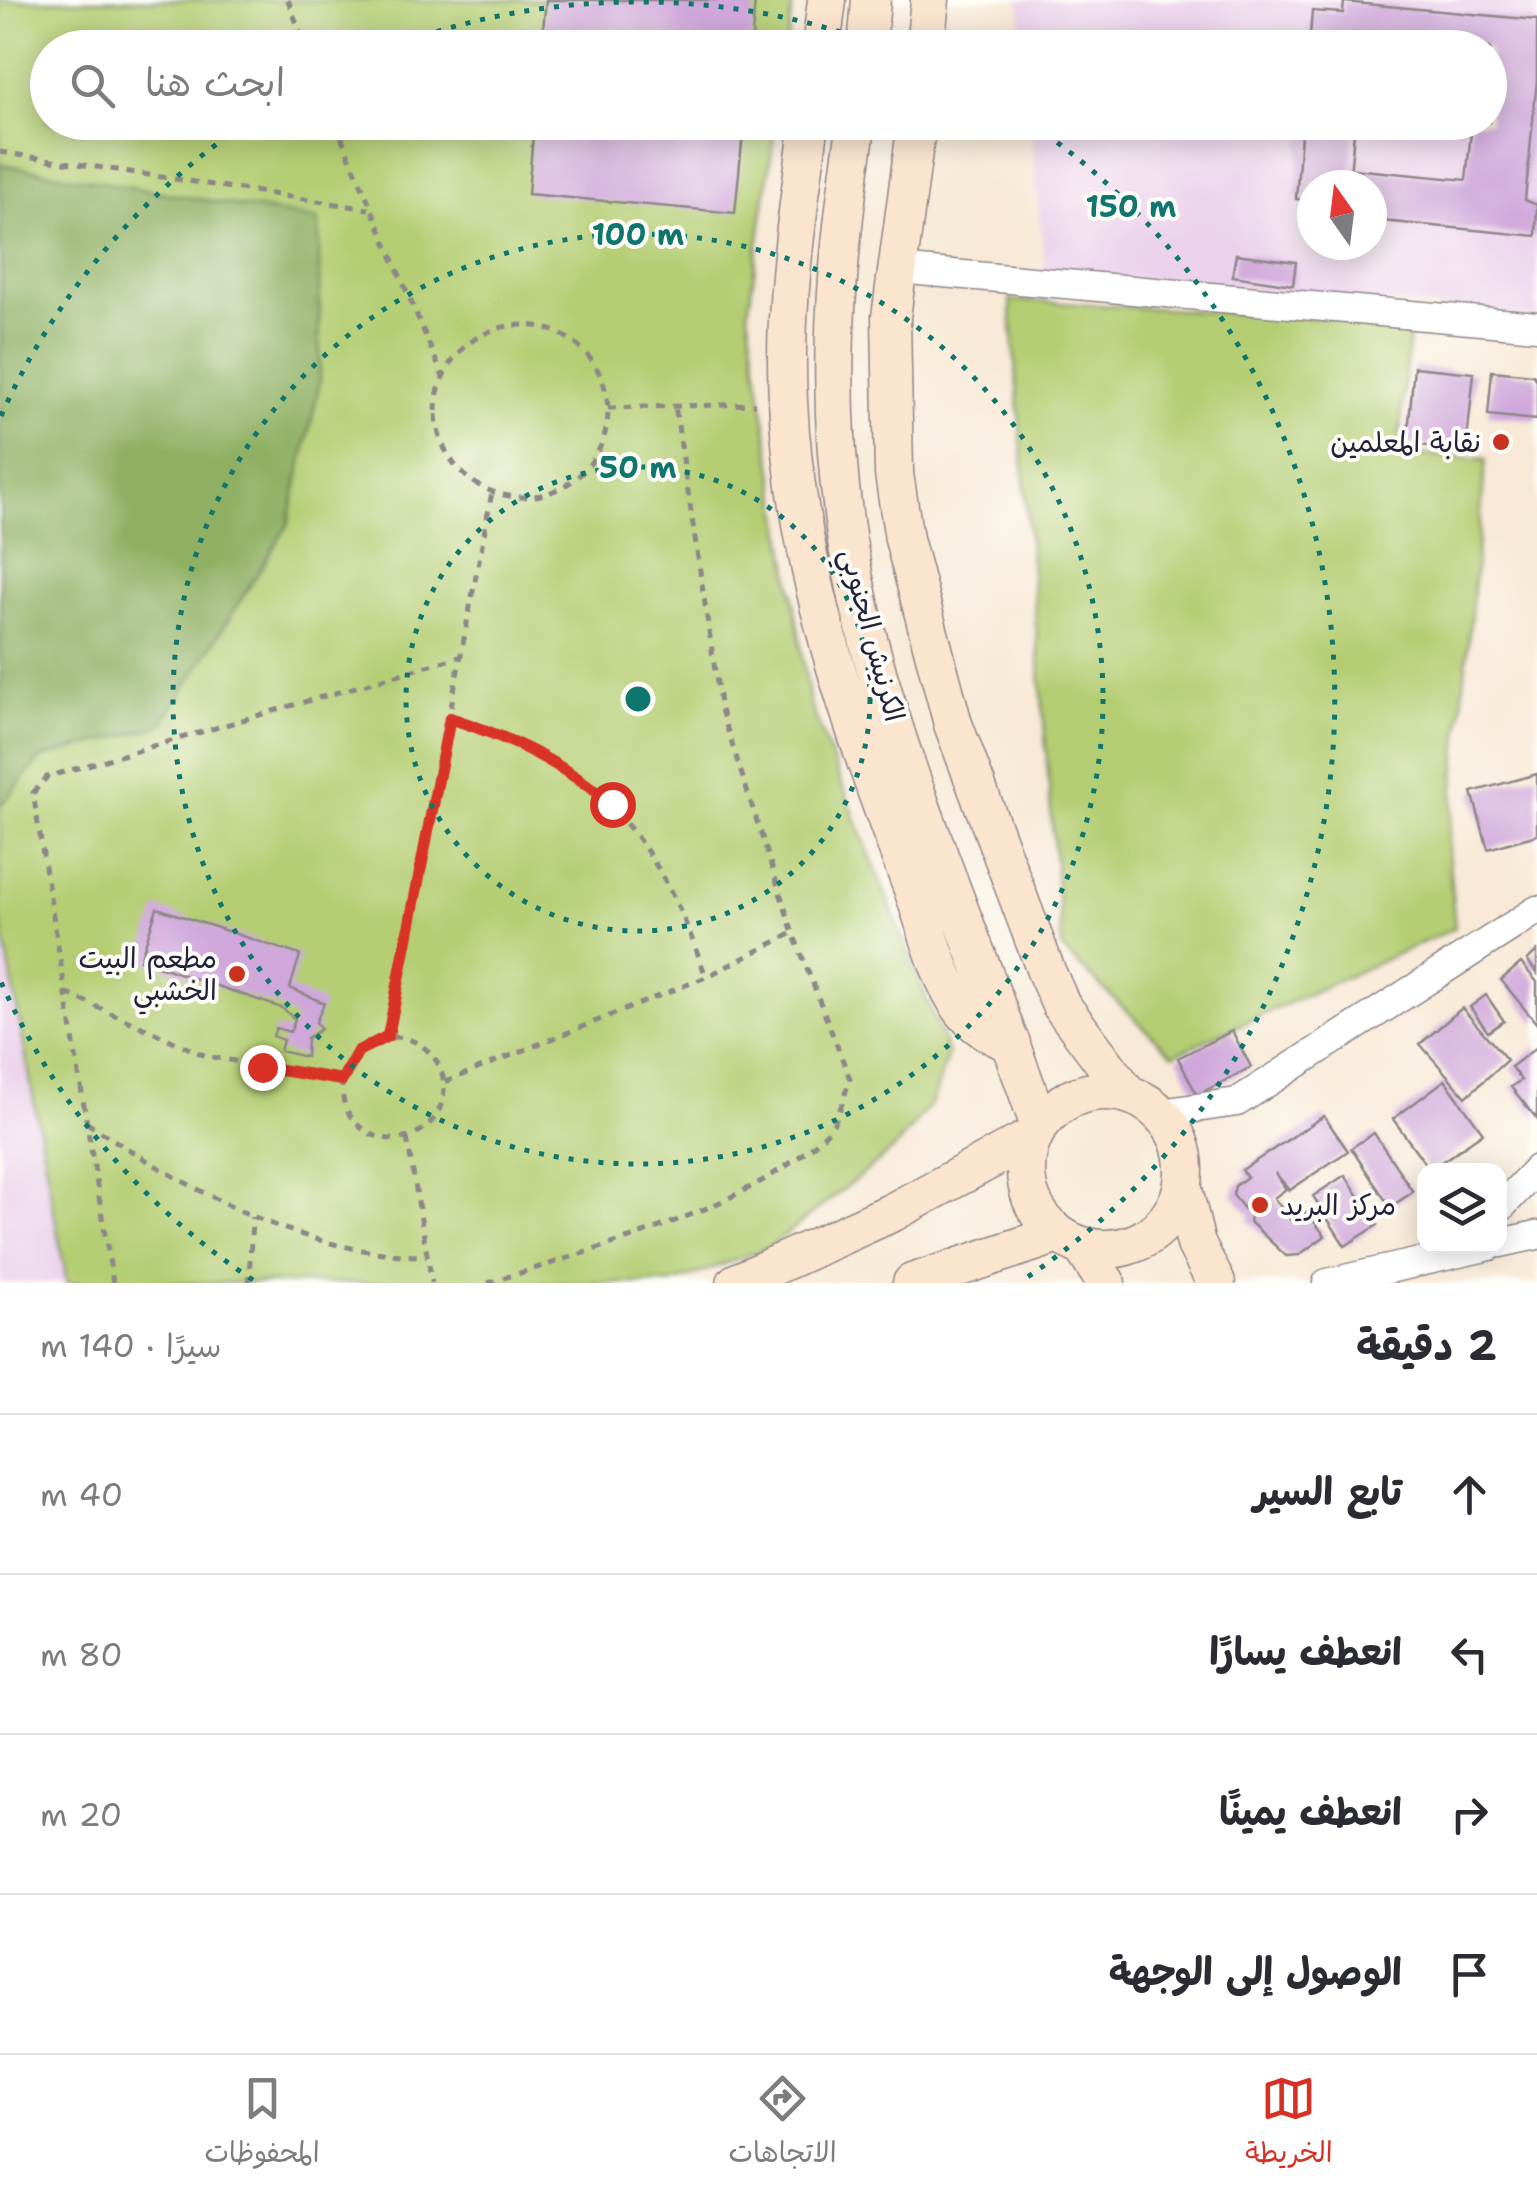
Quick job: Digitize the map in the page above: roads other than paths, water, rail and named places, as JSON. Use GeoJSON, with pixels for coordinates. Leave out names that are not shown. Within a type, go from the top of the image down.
{"type":"FeatureCollection","features":[{"type":"Feature","properties":{"kind":"main road"},"geometry":{"type":"LineString","coordinates":[[823,30],[827,0]]}},
{"type":"Feature","properties":{"kind":"main road"},"geometry":{"type":"LineString","coordinates":[[868,30],[871,0]]}},
{"type":"Feature","properties":{"kind":"main road"},"geometry":{"type":"LineString","coordinates":[[927,30],[930,0]]}},
{"type":"Feature","properties":{"kind":"main road"},"geometry":{"type":"LineString","coordinates":[[808,140],[787,300],[788,403],[800,513],[823,632],[876,791],[953,996],[978,1026],[1011,1043]]}},
{"type":"Feature","properties":{"kind":"main road","name":"الكرنيش الجنوبي"},"geometry":{"type":"LineString","coordinates":[[855,140],[832,314],[846,529],[890,708],[1011,1043],[1035,1131]]}},
{"type":"Feature","properties":{"kind":"main road","name":"الكرنيش الجنوبي"},"geometry":{"type":"LineString","coordinates":[[915,140],[891,332],[894,474],[904,539],[952,724],[1046,971],[1061,1005],[1127,1093]]}},
{"type":"Feature","properties":{"kind":"main road"},"geometry":{"type":"LineString","coordinates":[[736,1283],[892,1212],[1035,1131],[1063,1102],[1094,1090],[1127,1093],[1161,1112],[1182,1148],[1183,1188],[1196,1244],[1216,1283]]}},
{"type":"Feature","properties":{"kind":"main road"},"geometry":{"type":"LineString","coordinates":[[1035,1131],[1025,1173],[1034,1208],[1070,1240],[1106,1283]]}},
{"type":"Feature","properties":{"kind":"main road"},"geometry":{"type":"LineString","coordinates":[[912,1283],[1070,1240],[1114,1249],[1145,1239],[1169,1218],[1183,1188]]}},
{"type":"Feature","properties":{"kind":"street"},"geometry":{"type":"LineString","coordinates":[[898,269],[1537,326]]}},
{"type":"Feature","properties":{"kind":"street"},"geometry":{"type":"LineString","coordinates":[[1161,1112],[1237,1102],[1537,910]]}},
{"type":"Feature","properties":{"kind":"street"},"geometry":{"type":"LineString","coordinates":[[1507,1201],[1537,1169]]}},
{"type":"Feature","properties":{"kind":"street"},"geometry":{"type":"LineString","coordinates":[[1507,1241],[1537,1235]]}},
{"type":"Feature","properties":{"kind":"street"},"geometry":{"type":"LineString","coordinates":[[1327,1283],[1445,1253]]}},
{"type":"Feature","properties":{"kind":"place","name":"نقابة المعلمين"},"geometry":{"type":"Point","coordinates":[1501,442]}},
{"type":"Feature","properties":{"kind":"place","name":"مطعم البيت الخشبي"},"geometry":{"type":"Point","coordinates":[237,974]}},
{"type":"Feature","properties":{"kind":"place","name":"مركز البريد"},"geometry":{"type":"Point","coordinates":[1260,1205]}}]}
